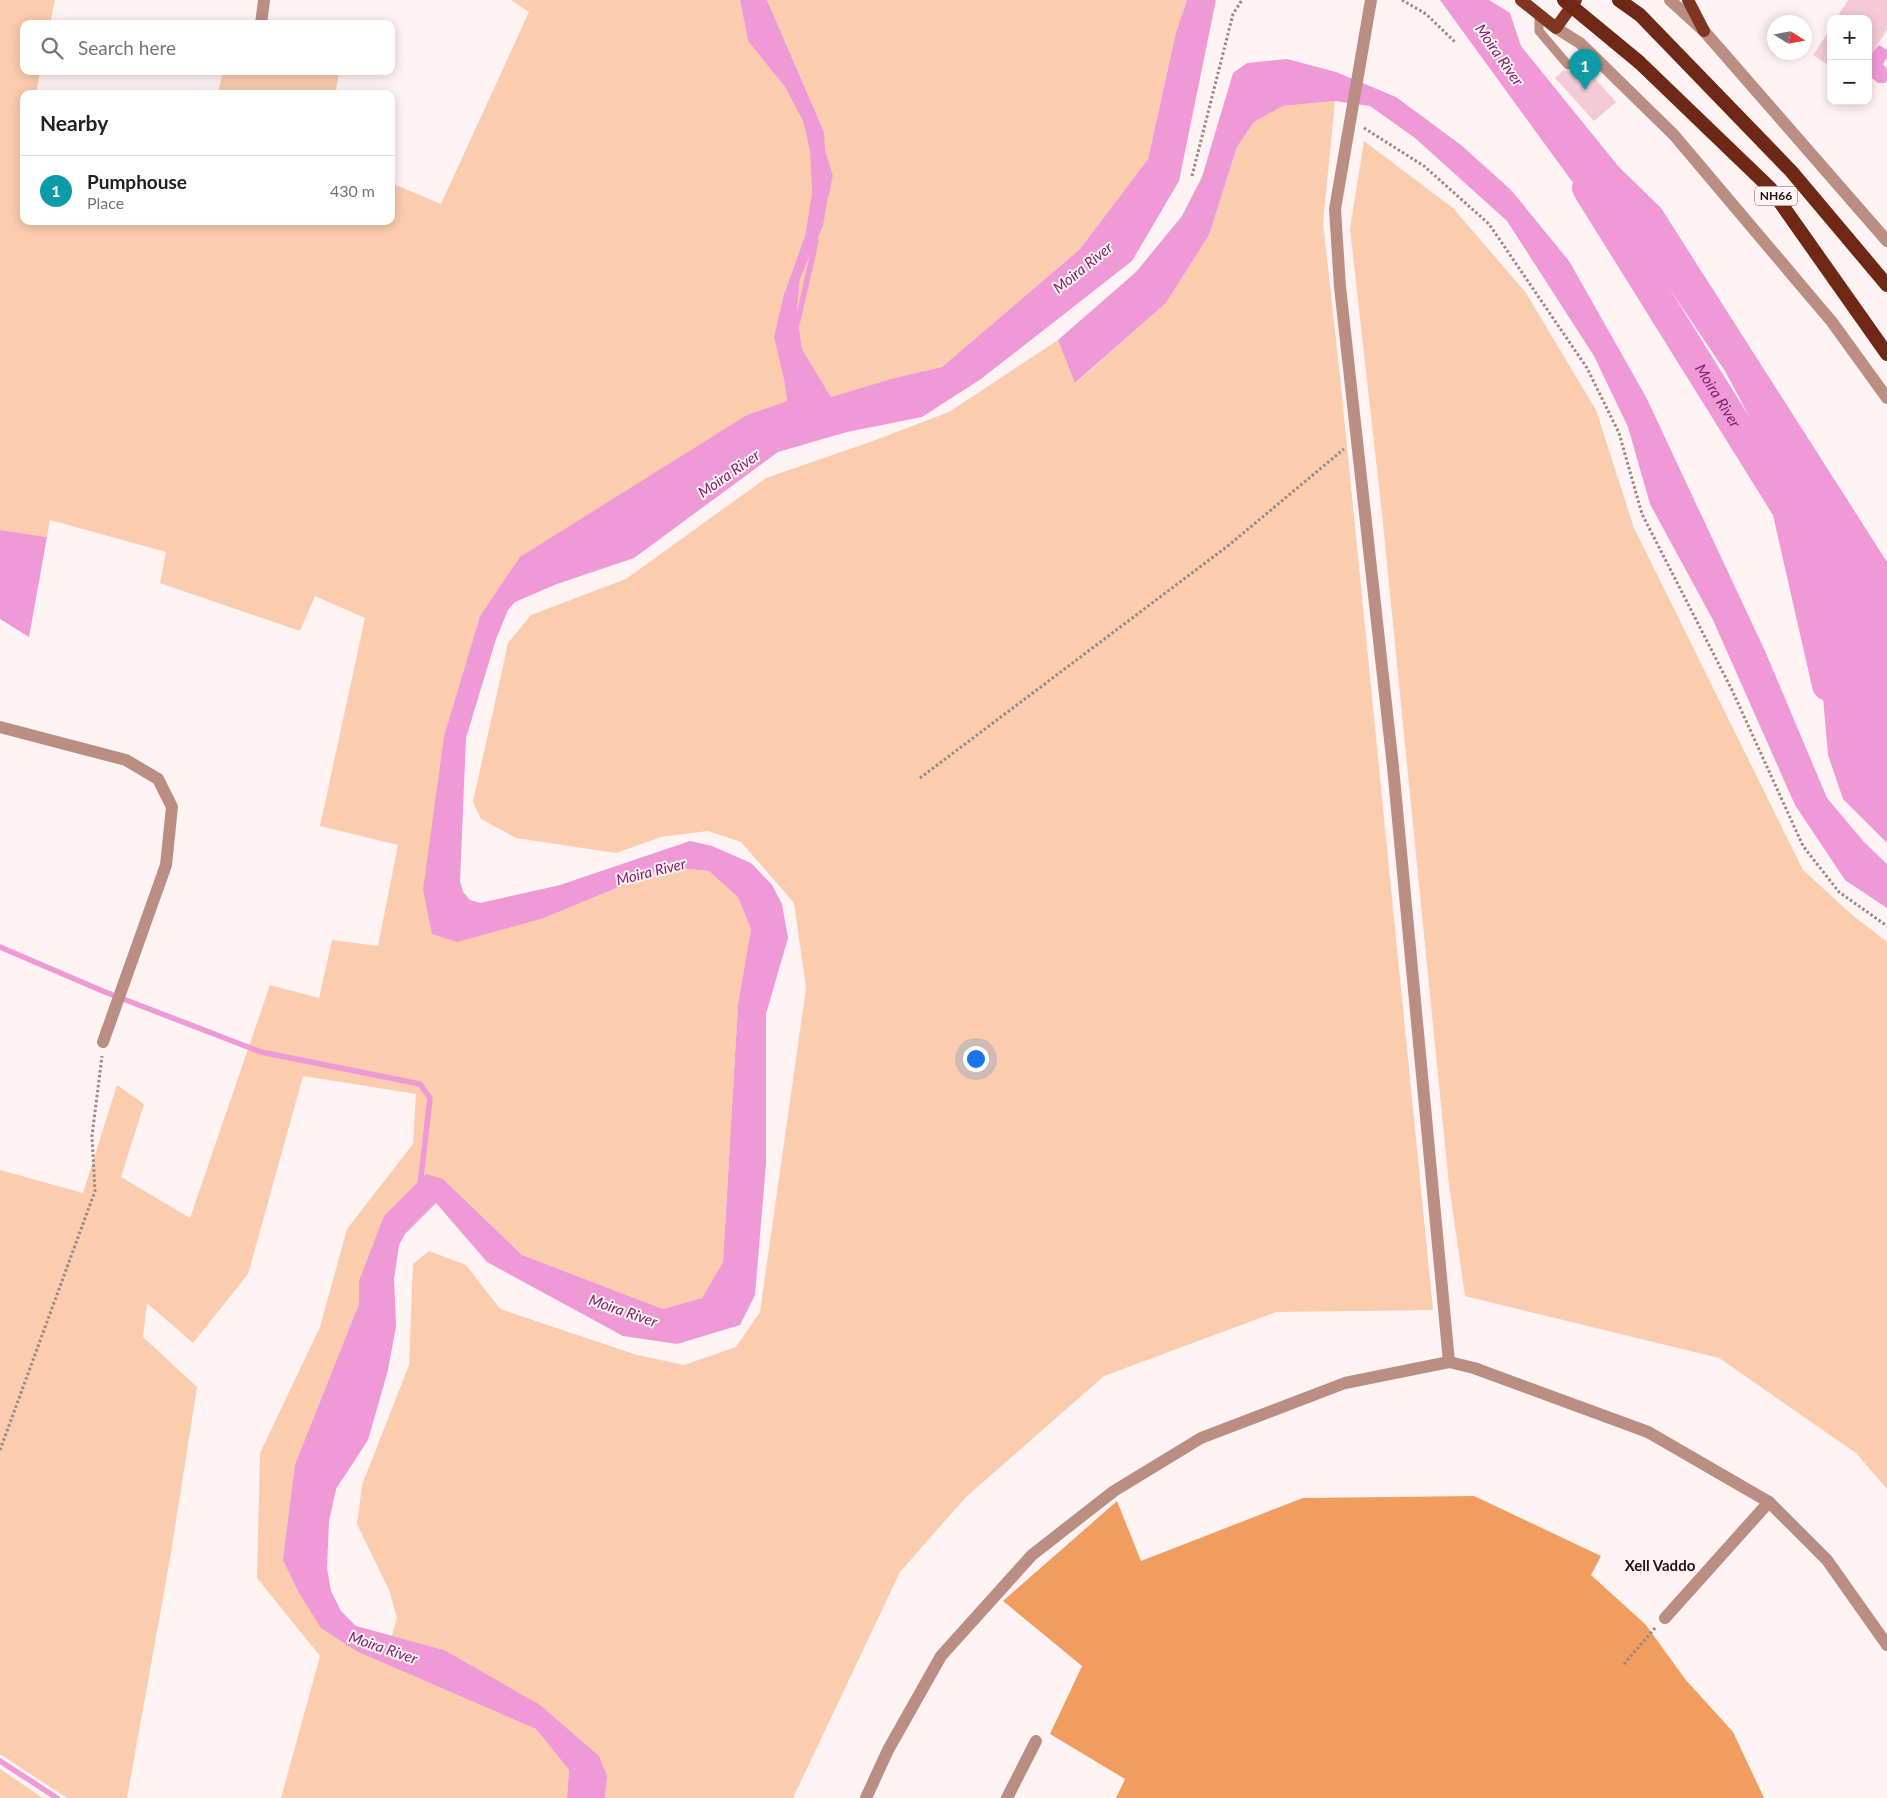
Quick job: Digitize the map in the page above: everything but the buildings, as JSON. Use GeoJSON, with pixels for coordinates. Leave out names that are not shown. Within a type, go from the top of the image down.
{"type":"FeatureCollection","features":[{"type":"Feature","properties":{"kind":"highway","name":"NH66"},"geometry":{"type":"LineString","coordinates":[[1564,0],[1639,62],[1770,188],[1887,354]]}},
{"type":"Feature","properties":{"kind":"highway","name":"NH66"},"geometry":{"type":"LineString","coordinates":[[1619,0],[1640,15],[1791,171],[1887,285]]}},
{"type":"Feature","properties":{"kind":"main road"},"geometry":{"type":"LineString","coordinates":[[1521,0],[1556,28],[1576,0]]}},
{"type":"Feature","properties":{"kind":"main road"},"geometry":{"type":"LineString","coordinates":[[1688,0],[1704,32]]}},
{"type":"Feature","properties":{"kind":"street"},"geometry":{"type":"LineString","coordinates":[[261,20],[264,0]]}},
{"type":"Feature","properties":{"kind":"street"},"geometry":{"type":"LineString","coordinates":[[1371,0],[1335,209],[1340,287],[1394,777],[1449,1362]]}},
{"type":"Feature","properties":{"kind":"street"},"geometry":{"type":"LineString","coordinates":[[1670,0],[1704,32],[1887,241]]}},
{"type":"Feature","properties":{"kind":"street"},"geometry":{"type":"LineString","coordinates":[[1556,28],[1580,43],[1674,135],[1832,322],[1887,398]]}},
{"type":"Feature","properties":{"kind":"street"},"geometry":{"type":"LineString","coordinates":[[0,727],[126,760],[158,779],[172,807],[166,865],[103,1042]]}},
{"type":"Feature","properties":{"kind":"street"},"geometry":{"type":"LineString","coordinates":[[866,1798],[888,1750],[941,1656],[1032,1555],[1114,1491],[1210,1434],[1346,1384],[1449,1362],[1474,1368],[1648,1432],[1769,1502],[1827,1560],[1887,1645]]}},
{"type":"Feature","properties":{"kind":"street"},"geometry":{"type":"LineString","coordinates":[[1664,1618],[1769,1502]]}},
{"type":"Feature","properties":{"kind":"street"},"geometry":{"type":"LineString","coordinates":[[1007,1798],[1036,1742]]}},
{"type":"Feature","properties":{"kind":"lane"},"geometry":{"type":"LineString","coordinates":[[1539,14],[1539,32],[1568,66]]}},
{"type":"Feature","properties":{"kind":"path"},"geometry":{"type":"LineString","coordinates":[[1192,176],[1233,14],[1242,0]]}},
{"type":"Feature","properties":{"kind":"path"},"geometry":{"type":"LineString","coordinates":[[1402,0],[1426,14],[1455,42]]}},
{"type":"Feature","properties":{"kind":"path"},"geometry":{"type":"LineString","coordinates":[[1351,120],[1424,166],[1489,224],[1587,368],[1619,432],[1642,514],[1732,690],[1804,846],[1840,892],[1887,926]]}},
{"type":"Feature","properties":{"kind":"path"},"geometry":{"type":"LineString","coordinates":[[920,778],[1229,545],[1357,439]]}},
{"type":"Feature","properties":{"kind":"path"},"geometry":{"type":"LineString","coordinates":[[0,1450],[96,1191],[92,1136],[103,1042]]}},
{"type":"Feature","properties":{"kind":"path"},"geometry":{"type":"LineString","coordinates":[[1624,1664],[1664,1618]]}},
{"type":"Feature","properties":{"kind":"shaded area"},"geometry":{"type":"Polygon","coordinates":[[[0,0],[55,0],[51,20],[20,20],[20,75],[39,75],[37,90],[20,90],[20,225],[395,225],[395,185],[441,204],[529,12],[511,0],[740,0],[748,41],[785,87],[803,121],[810,152],[812,193],[805,236],[784,294],[784,379],[787,401],[747,415],[480,616],[444,736],[424,890],[544,918],[667,867],[709,871],[739,897],[751,929],[738,1004],[723,1262],[702,1298],[663,1309],[522,1255],[443,1179],[359,1281],[359,1304],[344,1345],[283,1560],[358,1652],[536,1729],[569,1770],[567,1798],[281,1798],[320,1656],[257,1578],[260,1453],[320,1327],[347,1229],[413,1144],[416,1094],[303,1076],[248,1274],[193,1343],[147,1303],[143,1337],[197,1387],[171,1553],[127,1798],[67,1798],[0,1754],[0,1170],[83,1193],[117,1085],[144,1104],[121,1177],[190,1218],[270,985],[319,998],[332,940],[378,946],[398,845],[320,826],[365,618],[315,596],[300,631],[160,583],[166,552],[50,520],[47,537],[0,530],[0,0]]]}},
{"type":"Feature","properties":{"kind":"shaded area"},"geometry":{"type":"Polygon","coordinates":[[[767,0],[1187,0],[1176,32],[1148,159],[1080,249],[942,367],[894,378],[831,397],[802,349],[797,312],[800,279],[823,226],[824,132],[767,0]]]}},
{"type":"Feature","properties":{"kind":"shaded area"},"geometry":{"type":"Polygon","coordinates":[[[222,75],[339,75],[336,90],[219,90],[222,75]]]}},
{"type":"Feature","properties":{"kind":"shaded area"},"geometry":{"type":"Polygon","coordinates":[[[1335,101],[1323,222],[1433,1310],[1276,1312],[1104,1376],[966,1497],[900,1572],[793,1798],[605,1798],[606,1788],[444,1650],[392,1636],[397,1618],[389,1590],[357,1524],[362,1485],[409,1365],[413,1264],[429,1251],[466,1265],[500,1309],[637,1355],[684,1365],[736,1347],[760,1312],[806,988],[794,903],[741,842],[708,831],[661,837],[616,853],[516,838],[481,819],[473,802],[508,643],[531,615],[626,579],[766,478],[949,412],[1058,340],[1076,383],[1166,303],[1209,235],[1237,147],[1254,122],[1283,106],[1335,101]]]}},
{"type":"Feature","properties":{"kind":"shaded area"},"geometry":{"type":"Polygon","coordinates":[[[1364,141],[1453,208],[1526,293],[1596,410],[1634,528],[1803,870],[1851,914],[1887,942],[1887,1489],[1856,1453],[1719,1358],[1465,1296],[1449,1185],[1382,514],[1350,229],[1364,141]]]}},
{"type":"Feature","properties":{"kind":"shaded area"},"geometry":{"type":"Polygon","coordinates":[[[1474,1496],[1601,1556],[1591,1575],[1646,1625],[1685,1679],[1733,1732],[1764,1798],[1116,1798],[1125,1779],[1050,1734],[1082,1666],[1003,1601],[1117,1501],[1141,1561],[1303,1498],[1474,1496]]]}},
{"type":"Feature","properties":{"kind":"shaded area"},"geometry":{"type":"Polygon","coordinates":[[[0,1769],[43,1798],[0,1798],[0,1769]]]}},
{"type":"Feature","properties":{"kind":"water"},"geometry":{"type":"Polygon","coordinates":[[[740,0],[767,0],[824,132],[828,196],[823,226],[800,279],[797,312],[802,349],[831,397],[894,378],[942,367],[1080,249],[1148,159],[1176,32],[1187,0],[1216,0],[1179,181],[1132,261],[981,379],[922,417],[847,432],[778,452],[634,558],[557,584],[515,602],[508,610],[496,639],[466,738],[460,881],[463,892],[470,900],[480,903],[560,885],[690,841],[712,846],[751,863],[772,885],[782,904],[788,938],[766,1014],[766,1163],[755,1295],[740,1325],[677,1344],[623,1336],[487,1262],[436,1203],[405,1234],[399,1245],[394,1279],[396,1326],[388,1370],[368,1440],[336,1489],[329,1521],[327,1568],[331,1591],[341,1611],[356,1626],[444,1650],[540,1705],[599,1756],[607,1776],[605,1798],[567,1798],[569,1770],[536,1729],[358,1652],[321,1628],[299,1593],[283,1560],[295,1465],[359,1304],[359,1281],[384,1216],[426,1174],[443,1179],[522,1255],[663,1309],[702,1298],[723,1262],[738,1004],[751,929],[738,897],[709,871],[667,867],[544,918],[457,942],[432,934],[423,890],[444,736],[480,616],[520,557],[747,415],[787,401],[774,337],[784,294],[805,236],[812,193],[810,152],[803,121],[785,87],[748,41],[740,0]]]}},
{"type":"Feature","properties":{"kind":"water"},"geometry":{"type":"Polygon","coordinates":[[[1440,0],[1489,0],[1510,13],[1521,46],[1618,166],[1661,208],[1887,562],[1887,843],[1843,799],[1828,755],[1814,593],[1792,497],[1725,371],[1669,288],[1571,180],[1440,0]]]}},
{"type":"Feature","properties":{"kind":"water"},"geometry":{"type":"Polygon","coordinates":[[[1879,45],[1887,50],[1887,58],[1883,64],[1887,69],[1887,80],[1885,83],[1878,83],[1872,78],[1872,53],[1879,45]]]}},
{"type":"Feature","properties":{"kind":"water"},"geometry":{"type":"Polygon","coordinates":[[[1287,59],[1336,72],[1396,97],[1461,145],[1511,190],[1569,261],[1646,397],[1765,651],[1827,798],[1864,842],[1887,864],[1887,908],[1845,880],[1795,805],[1713,620],[1650,504],[1628,427],[1594,356],[1507,221],[1415,138],[1370,106],[1335,101],[1283,106],[1254,122],[1237,147],[1209,235],[1166,303],[1075,383],[1058,340],[1136,272],[1182,216],[1202,177],[1233,73],[1247,63],[1287,59]]]}},
{"type":"Feature","properties":{"kind":"water"},"geometry":{"type":"Polygon","coordinates":[[[0,530],[47,537],[29,637],[0,619],[0,530]]]}},
{"type":"Feature","properties":{"kind":"waterway"},"geometry":{"type":"LineString","coordinates":[[824,156],[830,176],[826,195]]}},
{"type":"Feature","properties":{"kind":"waterway","name":"Moira River"},"geometry":{"type":"LineString","coordinates":[[1588,188],[1788,509],[1828,685]]}},
{"type":"Feature","properties":{"kind":"waterway"},"geometry":{"type":"LineString","coordinates":[[797,324],[816,241]]}},
{"type":"Feature","properties":{"kind":"waterway"},"geometry":{"type":"LineString","coordinates":[[0,947],[105,992],[261,1052],[420,1084],[430,1098],[420,1186]]}},
{"type":"Feature","properties":{"kind":"waterway"},"geometry":{"type":"LineString","coordinates":[[0,1761],[57,1798]]}},
{"type":"Feature","properties":{"kind":"place","name":"Pumphouse"},"geometry":{"type":"Point","coordinates":[1585,90]}},
{"type":"Feature","properties":{"kind":"district","name":"Xell Vaddo"},"geometry":{"type":"Point","coordinates":[1660,1566]}}]}
